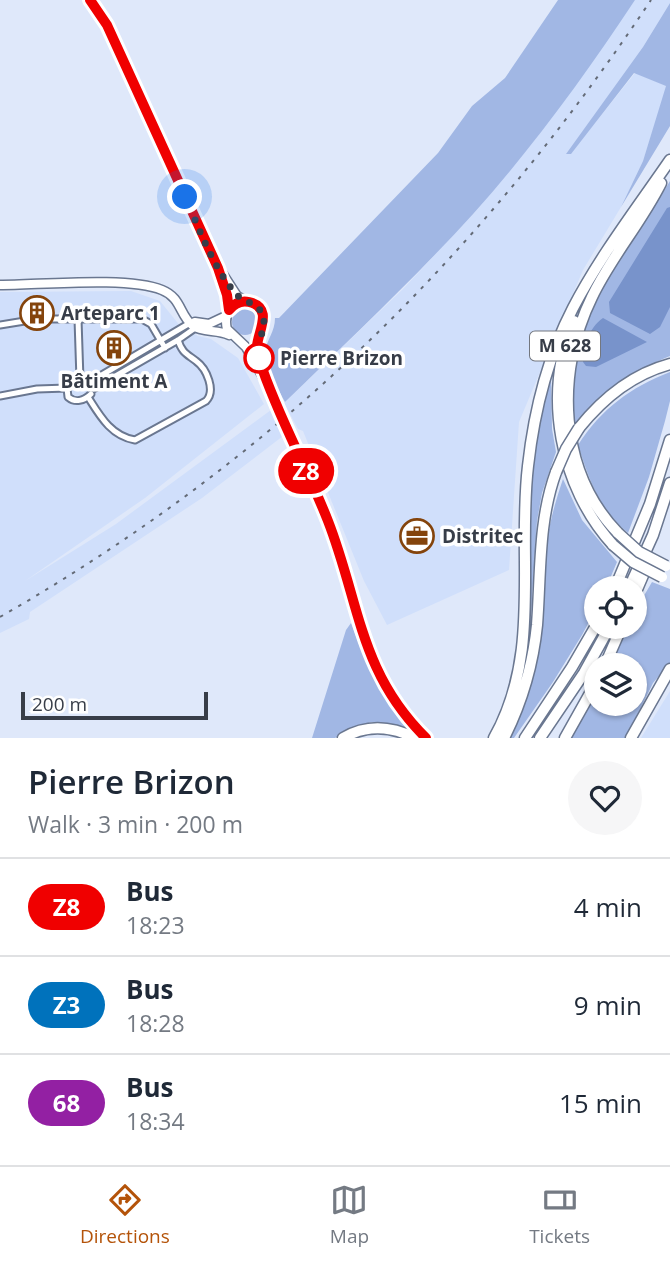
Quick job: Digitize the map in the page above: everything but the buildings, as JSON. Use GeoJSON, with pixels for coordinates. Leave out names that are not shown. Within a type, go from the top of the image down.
{"type":"FeatureCollection","features":[{"type":"Feature","properties":{"kind":"highway","name":"M 628"},"geometry":{"type":"LineString","coordinates":[[668,567],[639,552],[618,533],[594,503],[575,458],[568,409],[572,359],[592,296],[647,208],[670,162]]}},
{"type":"Feature","properties":{"kind":"highway","name":"M 628"},"geometry":{"type":"LineString","coordinates":[[666,578],[642,568],[613,545],[601,533],[582,502],[566,463],[559,403],[562,359],[571,327],[589,290],[670,162]]}},
{"type":"Feature","properties":{"kind":"highway"},"geometry":{"type":"LineString","coordinates":[[494,738],[510,703],[523,651],[527,467],[537,411],[551,361],[572,310],[588,281],[670,162]]}},
{"type":"Feature","properties":{"kind":"highway"},"geometry":{"type":"LineString","coordinates":[[504,738],[524,690],[532,660],[544,515],[556,472],[566,449],[593,411],[618,389],[667,364]]}},
{"type":"Feature","properties":{"kind":"highway"},"geometry":{"type":"LineString","coordinates":[[620,576],[650,504],[670,440]]}},
{"type":"Feature","properties":{"kind":"highway"},"geometry":{"type":"LineString","coordinates":[[634,576],[653,535],[670,483]]}},
{"type":"Feature","properties":{"kind":"highway"},"geometry":{"type":"LineString","coordinates":[[642,576],[670,503]]}},
{"type":"Feature","properties":{"kind":"highway"},"geometry":{"type":"LineString","coordinates":[[525,738],[588,639]]}},
{"type":"Feature","properties":{"kind":"highway"},"geometry":{"type":"LineString","coordinates":[[541,738],[603,639]]}},
{"type":"Feature","properties":{"kind":"highway"},"geometry":{"type":"LineString","coordinates":[[647,708],[670,669]]}},
{"type":"Feature","properties":{"kind":"highway"},"geometry":{"type":"LineString","coordinates":[[647,708],[670,678]]}},
{"type":"Feature","properties":{"kind":"highway"},"geometry":{"type":"LineString","coordinates":[[565,738],[584,704]]}},
{"type":"Feature","properties":{"kind":"highway"},"geometry":{"type":"LineString","coordinates":[[631,738],[642,716]]}},
{"type":"Feature","properties":{"kind":"highway"},"geometry":{"type":"LineString","coordinates":[[343,738],[360,730],[376,727],[415,738]]}},
{"type":"Feature","properties":{"kind":"main road"},"geometry":{"type":"LineString","coordinates":[[90,0],[107,25]]}},
{"type":"Feature","properties":{"kind":"main road"},"geometry":{"type":"LineString","coordinates":[[99,0],[107,25],[218,268],[227,295],[226,328],[248,350],[271,391],[331,529],[374,666],[399,708],[427,738]]}},
{"type":"Feature","properties":{"kind":"main road"},"geometry":{"type":"LineString","coordinates":[[218,268],[237,296],[258,307],[263,314],[264,324],[258,350],[271,391]]}},
{"type":"Feature","properties":{"kind":"main road"},"geometry":{"type":"LineString","coordinates":[[0,285],[147,285],[170,294],[195,324],[221,331],[234,338],[250,340],[261,332]]}},
{"type":"Feature","properties":{"kind":"main road"},"geometry":{"type":"LineString","coordinates":[[195,324],[215,323],[239,303],[249,302]]}},
{"type":"Feature","properties":{"kind":"street"},"geometry":{"type":"LineString","coordinates":[[78,319],[80,380]]}},
{"type":"Feature","properties":{"kind":"street"},"geometry":{"type":"LineString","coordinates":[[0,325],[29,320],[145,320],[151,324],[165,348]]}},
{"type":"Feature","properties":{"kind":"street"},"geometry":{"type":"LineString","coordinates":[[67,388],[70,399],[78,401],[88,397],[93,389],[178,341],[195,324]]}},
{"type":"Feature","properties":{"kind":"street"},"geometry":{"type":"LineString","coordinates":[[0,396],[29,390],[67,388],[80,380],[90,382],[195,324]]}},
{"type":"Feature","properties":{"kind":"street"},"geometry":{"type":"LineString","coordinates":[[88,397],[107,426],[122,436],[135,440],[205,402],[211,396],[210,385],[198,363],[184,353],[178,341]]}},
{"type":"Feature","properties":{"kind":"street"},"geometry":{"type":"LineString","coordinates":[[90,382],[93,389]]}},
{"type":"Feature","properties":{"kind":"shaded area"},"geometry":{"type":"Polygon","coordinates":[[[558,0],[635,0],[558,110],[496,188],[428,262],[285,402],[272,376],[266,355],[275,318],[279,318],[438,153],[472,106],[505,78],[558,0]]]}},
{"type":"Feature","properties":{"kind":"shaded area"},"geometry":{"type":"Polygon","coordinates":[[[635,0],[670,0],[670,3],[643,47],[567,153],[571,153],[635,73],[667,86],[643,161],[621,207],[583,270],[519,422],[509,570],[387,625],[364,581],[303,431],[298,429],[284,403],[403,289],[475,212],[534,141],[635,0]]]}},
{"type":"Feature","properties":{"kind":"shaded area"},"geometry":{"type":"Polygon","coordinates":[[[670,3],[670,126],[621,207],[643,161],[666,86],[634,73],[571,154],[566,154],[643,47],[670,3]]]}},
{"type":"Feature","properties":{"kind":"shaded area"},"geometry":{"type":"Polygon","coordinates":[[[670,181],[670,356],[642,369],[618,385],[575,425],[574,388],[578,354],[587,324],[615,267],[670,181]]]}},
{"type":"Feature","properties":{"kind":"shaded area"},"geometry":{"type":"Polygon","coordinates":[[[670,207],[670,307],[660,327],[650,334],[610,313],[609,302],[670,207]]]}},
{"type":"Feature","properties":{"kind":"shaded area"},"geometry":{"type":"Polygon","coordinates":[[[131,291],[160,301],[181,327],[211,339],[238,358],[264,404],[145,498],[25,581],[116,524],[271,410],[283,436],[202,498],[30,612],[29,619],[0,633],[0,292],[131,291]]]}},
{"type":"Feature","properties":{"kind":"shaded area"},"geometry":{"type":"Polygon","coordinates":[[[245,309],[254,313],[258,322],[254,331],[245,335],[236,331],[232,322],[236,313],[245,309]]]}},
{"type":"Feature","properties":{"kind":"shaded area"},"geometry":{"type":"Polygon","coordinates":[[[603,318],[647,342],[596,367],[586,366],[583,362],[588,337],[603,318]]]}},
{"type":"Feature","properties":{"kind":"shaded area"},"geometry":{"type":"Polygon","coordinates":[[[670,372],[670,401],[665,421],[649,477],[628,533],[602,504],[578,445],[618,401],[642,385],[670,372]]]}},
{"type":"Feature","properties":{"kind":"shaded area"},"geometry":{"type":"Polygon","coordinates":[[[551,376],[552,429],[556,452],[542,493],[537,521],[530,629],[533,470],[551,376]]]}},
{"type":"Feature","properties":{"kind":"shaded area"},"geometry":{"type":"Polygon","coordinates":[[[563,479],[582,520],[617,562],[611,576],[584,576],[584,631],[514,738],[509,738],[526,699],[538,657],[547,542],[563,479]]]}},
{"type":"Feature","properties":{"kind":"shaded area"},"geometry":{"type":"Polygon","coordinates":[[[652,582],[670,589],[670,663],[653,683],[647,695],[647,653],[616,653],[623,639],[647,639],[647,591],[652,582]]]}},
{"type":"Feature","properties":{"kind":"shaded area"},"geometry":{"type":"Polygon","coordinates":[[[351,623],[375,679],[409,730],[372,722],[350,728],[335,738],[312,738],[346,630],[351,623]]]}},
{"type":"Feature","properties":{"kind":"shaded area"},"geometry":{"type":"Polygon","coordinates":[[[670,691],[670,738],[641,738],[670,691]]]}},
{"type":"Feature","properties":{"kind":"shaded area"},"geometry":{"type":"Polygon","coordinates":[[[584,715],[637,716],[626,738],[570,738],[584,715]]]}},
{"type":"Feature","properties":{"kind":"railway"},"geometry":{"type":"LineString","coordinates":[[0,617],[99,556],[192,491],[280,422],[363,347],[441,268],[515,184],[585,94],[651,0]]}},
{"type":"Feature","properties":{"kind":"bus line","name":"Z8"},"geometry":{"type":"LineString","coordinates":[[90,0],[107,25],[218,268],[229,310],[234,305],[246,302],[256,306],[263,314],[264,324],[257,347],[260,362],[342,558],[369,653],[392,698],[426,738]]}},
{"type":"Feature","properties":{"kind":"place","name":"Arteparc 1"},"geometry":{"type":"Point","coordinates":[37,313]}},
{"type":"Feature","properties":{"kind":"place","name":"Bâtiment A"},"geometry":{"type":"Point","coordinates":[114,348]}},
{"type":"Feature","properties":{"kind":"place","name":"Pierre Brizon"},"geometry":{"type":"Point","coordinates":[259,358]}},
{"type":"Feature","properties":{"kind":"place","name":"Distritec"},"geometry":{"type":"Point","coordinates":[417,536]}},
{"type":"Feature","properties":{"kind":"route"},"geometry":{"type":"LineString","coordinates":[[185,197],[212,257],[229,285],[240,299],[256,306],[263,314],[264,324],[257,344],[259,358]]}}]}
